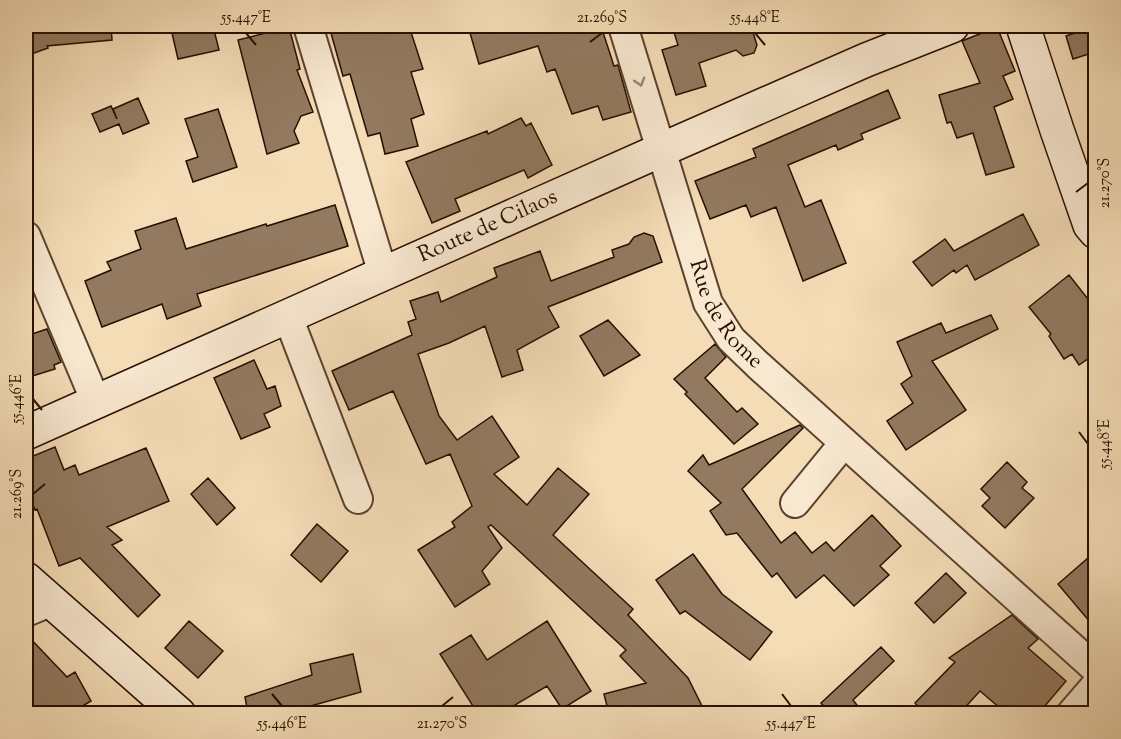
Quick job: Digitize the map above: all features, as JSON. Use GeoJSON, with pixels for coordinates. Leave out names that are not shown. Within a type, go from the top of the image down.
{"type":"FeatureCollection","features":[{"type":"Feature","properties":{"kind":"main road","name":"Route de Cilaos"},"geometry":{"type":"LineString","coordinates":[[26,433],[661,150],[866,60],[952,26]]}},
{"type":"Feature","properties":{"kind":"main road"},"geometry":{"type":"LineString","coordinates":[[1023,26],[1090,225],[1095,232]]}},
{"type":"Feature","properties":{"kind":"main road"},"geometry":{"type":"LineString","coordinates":[[26,579],[38,607],[179,714]]}},
{"type":"Feature","properties":{"kind":"street"},"geometry":{"type":"LineString","coordinates":[[308,26],[383,274]]}},
{"type":"Feature","properties":{"kind":"street","name":"Rue de Rome"},"geometry":{"type":"LineString","coordinates":[[623,26],[708,303],[731,339],[1095,669]]}},
{"type":"Feature","properties":{"kind":"street"},"geometry":{"type":"LineString","coordinates":[[26,236],[96,402]]}},
{"type":"Feature","properties":{"kind":"street"},"geometry":{"type":"LineString","coordinates":[[288,317],[358,499]]}},
{"type":"Feature","properties":{"kind":"street"},"geometry":{"type":"LineString","coordinates":[[795,503],[844,442]]}},
{"type":"Feature","properties":{"kind":"street"},"geometry":{"type":"LineString","coordinates":[[1071,714],[1095,685]]}},
{"type":"Feature","properties":{"kind":"building"},"geometry":{"type":"Polygon","coordinates":[[[26,26],[111,26],[112,40],[47,46],[48,48],[26,56],[26,26]]]}},
{"type":"Feature","properties":{"kind":"building"},"geometry":{"type":"Polygon","coordinates":[[[213,26],[219,50],[178,59],[172,33],[213,26]]]}},
{"type":"Feature","properties":{"kind":"building"},"geometry":{"type":"Polygon","coordinates":[[[329,26],[409,26],[423,69],[411,72],[424,114],[411,119],[418,146],[385,154],[380,133],[368,136],[350,74],[343,76],[329,26]]]}},
{"type":"Feature","properties":{"kind":"building"},"geometry":{"type":"Polygon","coordinates":[[[468,26],[601,26],[614,66],[618,65],[631,112],[603,120],[598,106],[572,114],[555,69],[547,72],[538,46],[479,64],[468,26]]]}},
{"type":"Feature","properties":{"kind":"building"},"geometry":{"type":"Polygon","coordinates":[[[672,26],[751,26],[757,45],[754,53],[743,56],[736,50],[699,63],[706,86],[676,95],[662,50],[678,45],[672,26]]]}},
{"type":"Feature","properties":{"kind":"building"},"geometry":{"type":"Polygon","coordinates":[[[1095,26],[1095,52],[1073,59],[1066,36],[1095,26]]]}},
{"type":"Feature","properties":{"kind":"building"},"geometry":{"type":"Polygon","coordinates":[[[289,27],[300,69],[297,70],[313,112],[301,116],[294,131],[299,143],[267,154],[238,40],[289,27]]]}},
{"type":"Feature","properties":{"kind":"building"},"geometry":{"type":"Polygon","coordinates":[[[997,27],[1015,71],[1003,76],[1013,99],[994,107],[1014,167],[986,175],[973,133],[957,138],[951,122],[947,123],[939,95],[980,83],[962,41],[997,27]]]}},
{"type":"Feature","properties":{"kind":"building"},"geometry":{"type":"Polygon","coordinates":[[[888,90],[900,118],[861,134],[863,139],[838,150],[836,145],[788,165],[805,207],[821,200],[846,263],[803,281],[776,207],[751,217],[746,205],[710,219],[695,181],[756,157],[753,149],[888,90]]]}},
{"type":"Feature","properties":{"kind":"building"},"geometry":{"type":"Polygon","coordinates":[[[138,98],[149,123],[123,134],[119,124],[100,132],[92,114],[111,106],[117,119],[113,109],[138,98]]]}},
{"type":"Feature","properties":{"kind":"building"},"geometry":{"type":"Polygon","coordinates":[[[218,109],[237,167],[193,182],[186,161],[198,157],[185,119],[218,109]]]}},
{"type":"Feature","properties":{"kind":"building"},"geometry":{"type":"Polygon","coordinates":[[[521,118],[526,126],[531,123],[552,165],[528,178],[524,170],[455,199],[460,211],[432,223],[406,162],[487,131],[488,134],[521,118]]]}},
{"type":"Feature","properties":{"kind":"building"},"geometry":{"type":"Polygon","coordinates":[[[335,205],[348,246],[197,294],[201,306],[167,319],[162,304],[102,327],[85,281],[111,270],[107,262],[141,249],[135,231],[176,218],[186,249],[335,205]]]}},
{"type":"Feature","properties":{"kind":"building"},"geometry":{"type":"Polygon","coordinates":[[[1023,214],[1039,245],[975,280],[967,265],[956,273],[954,270],[932,286],[913,262],[945,239],[954,251],[1023,214]]]}},
{"type":"Feature","properties":{"kind":"building"},"geometry":{"type":"Polygon","coordinates":[[[644,233],[653,236],[662,262],[548,307],[559,327],[517,350],[523,370],[502,377],[485,326],[449,343],[418,354],[439,416],[457,440],[492,416],[519,457],[494,474],[527,505],[558,468],[589,494],[553,535],[633,609],[628,615],[688,678],[706,714],[609,714],[604,694],[646,683],[620,656],[626,650],[491,525],[488,527],[502,548],[482,571],[490,584],[455,607],[418,550],[455,527],[452,522],[472,506],[450,454],[426,464],[393,391],[349,410],[332,371],[412,335],[408,322],[416,319],[410,301],[438,292],[441,302],[497,277],[494,268],[540,251],[551,281],[614,257],[612,250],[629,244],[634,237],[644,233]]]}},
{"type":"Feature","properties":{"kind":"building"},"geometry":{"type":"Polygon","coordinates":[[[1069,275],[1095,308],[1095,354],[1079,365],[1072,354],[1064,359],[1049,336],[1051,334],[1029,307],[1069,275]]]}},
{"type":"Feature","properties":{"kind":"building"},"geometry":{"type":"Polygon","coordinates":[[[991,315],[998,329],[932,361],[966,410],[906,450],[887,421],[913,403],[901,384],[912,376],[897,342],[941,323],[946,333],[991,315]]]}},
{"type":"Feature","properties":{"kind":"building"},"geometry":{"type":"Polygon","coordinates":[[[608,320],[640,355],[604,376],[580,336],[608,320]]]}},
{"type":"Feature","properties":{"kind":"building"},"geometry":{"type":"Polygon","coordinates":[[[47,329],[61,362],[54,365],[55,369],[26,378],[26,336],[47,329]]]}},
{"type":"Feature","properties":{"kind":"building"},"geometry":{"type":"Polygon","coordinates":[[[715,344],[726,357],[705,378],[737,412],[742,408],[758,424],[734,444],[685,394],[687,392],[674,379],[715,344]]]}},
{"type":"Feature","properties":{"kind":"building"},"geometry":{"type":"Polygon","coordinates":[[[254,360],[267,389],[275,386],[281,406],[264,414],[270,427],[241,439],[214,378],[254,360]]]}},
{"type":"Feature","properties":{"kind":"building"},"geometry":{"type":"Polygon","coordinates":[[[800,425],[803,428],[742,489],[781,543],[795,532],[812,553],[826,542],[834,551],[872,515],[901,546],[880,566],[889,575],[854,606],[824,575],[796,598],[777,573],[772,577],[737,533],[726,535],[710,511],[721,503],[688,471],[703,455],[709,465],[800,425]]]}},
{"type":"Feature","properties":{"kind":"building"},"geometry":{"type":"Polygon","coordinates":[[[55,447],[64,470],[75,465],[79,475],[146,448],[169,501],[107,527],[122,540],[112,545],[160,595],[138,617],[80,558],[59,566],[26,487],[26,459],[55,447]]]}},
{"type":"Feature","properties":{"kind":"building"},"geometry":{"type":"Polygon","coordinates":[[[1007,462],[1027,482],[1022,488],[1034,498],[1005,528],[982,506],[990,498],[981,489],[1007,462]]]}},
{"type":"Feature","properties":{"kind":"building"},"geometry":{"type":"Polygon","coordinates":[[[208,478],[235,508],[217,525],[191,494],[208,478]]]}},
{"type":"Feature","properties":{"kind":"building"},"geometry":{"type":"Polygon","coordinates":[[[317,524],[348,551],[321,582],[291,555],[317,524]]]}},
{"type":"Feature","properties":{"kind":"building"},"geometry":{"type":"Polygon","coordinates":[[[1095,552],[1095,628],[1058,584],[1095,552]]]}},
{"type":"Feature","properties":{"kind":"building"},"geometry":{"type":"Polygon","coordinates":[[[693,554],[722,594],[772,632],[750,660],[685,611],[680,614],[656,580],[693,554]]]}},
{"type":"Feature","properties":{"kind":"building"},"geometry":{"type":"Polygon","coordinates":[[[946,573],[966,593],[934,623],[915,603],[946,573]]]}},
{"type":"Feature","properties":{"kind":"building"},"geometry":{"type":"Polygon","coordinates":[[[1012,615],[1038,639],[1028,648],[1066,681],[1038,714],[1007,714],[980,691],[959,714],[925,714],[915,703],[955,662],[949,658],[1012,615]]]}},
{"type":"Feature","properties":{"kind":"building"},"geometry":{"type":"Polygon","coordinates":[[[189,621],[223,651],[198,678],[165,648],[189,621]]]}},
{"type":"Feature","properties":{"kind":"building"},"geometry":{"type":"Polygon","coordinates":[[[547,621],[591,691],[562,709],[547,686],[500,714],[478,714],[440,654],[471,635],[487,660],[547,621]]]}},
{"type":"Feature","properties":{"kind":"building"},"geometry":{"type":"Polygon","coordinates":[[[26,634],[67,677],[75,672],[91,701],[69,714],[26,714],[26,634]]]}},
{"type":"Feature","properties":{"kind":"building"},"geometry":{"type":"Polygon","coordinates":[[[881,647],[894,661],[853,700],[864,714],[831,714],[821,703],[881,647]]]}},
{"type":"Feature","properties":{"kind":"building"},"geometry":{"type":"Polygon","coordinates":[[[353,654],[361,692],[307,707],[311,714],[248,714],[245,697],[312,675],[310,664],[353,654]]]}}]}
